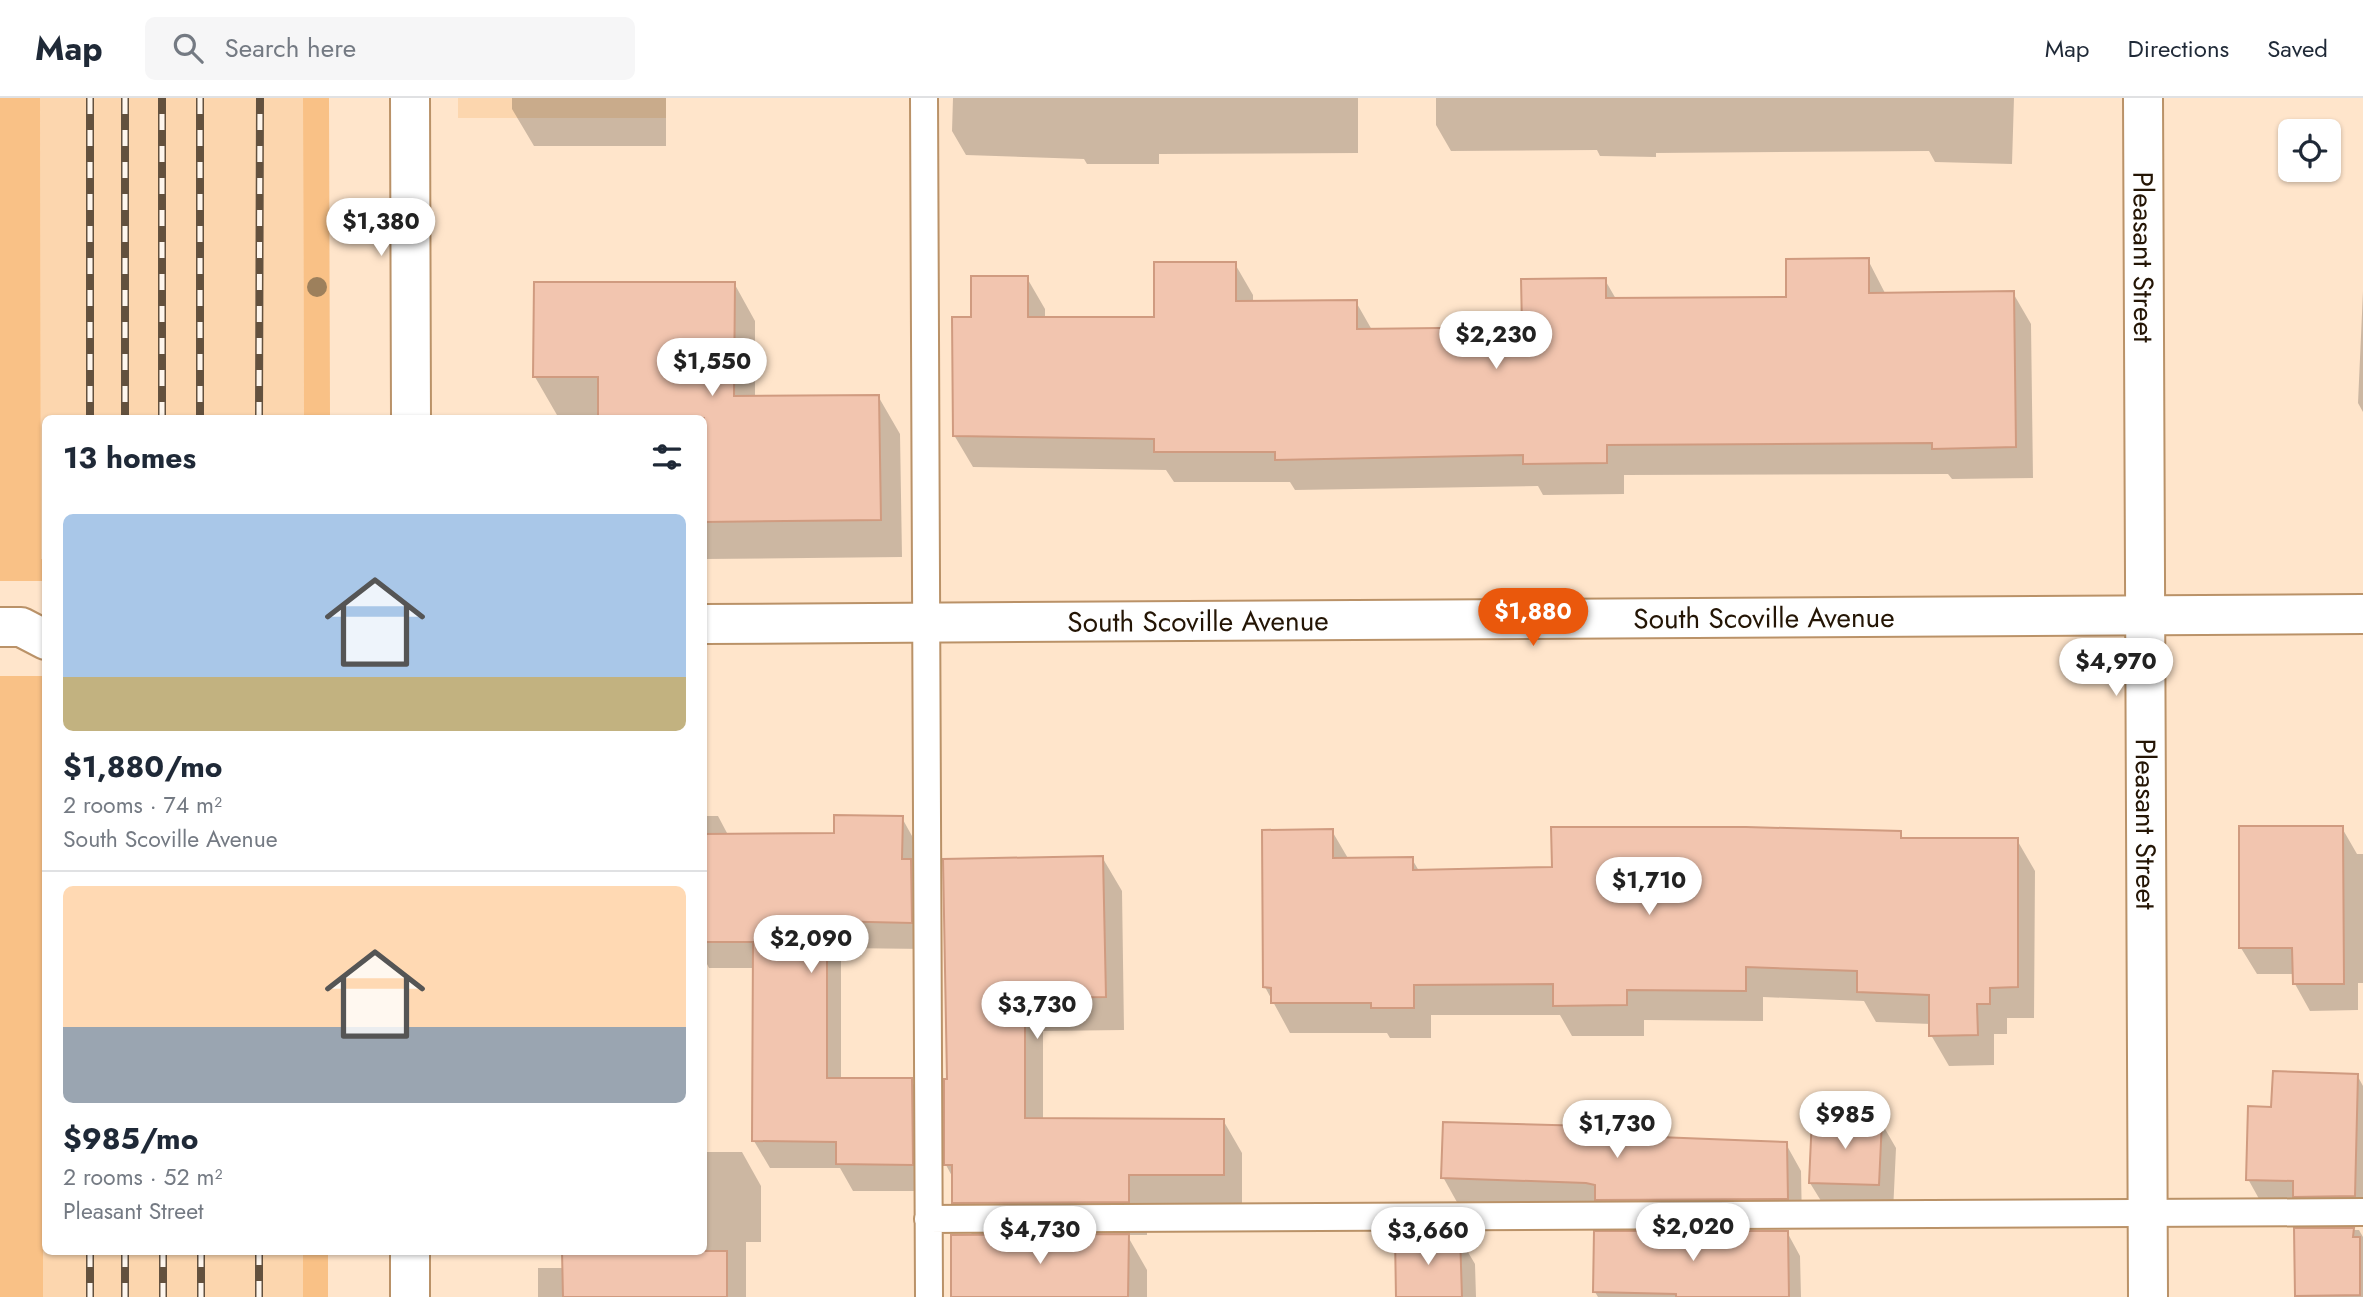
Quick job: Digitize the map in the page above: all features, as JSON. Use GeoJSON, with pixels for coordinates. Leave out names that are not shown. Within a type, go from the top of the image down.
{"type":"FeatureCollection","features":[{"type":"Feature","properties":{"kind":"street"},"geometry":{"type":"LineString","coordinates":[[410,98],[411,415]]}},
{"type":"Feature","properties":{"kind":"street","name":"Pleasant Street"},"geometry":{"type":"LineString","coordinates":[[2143,98],[2148,1297]]}},
{"type":"Feature","properties":{"kind":"street","name":"South Scoville Avenue"},"geometry":{"type":"LineString","coordinates":[[707,624],[2363,614]]}},
{"type":"Feature","properties":{"kind":"street"},"geometry":{"type":"LineString","coordinates":[[410,1297],[411,1255]]}},
{"type":"Feature","properties":{"kind":"lane"},"geometry":{"type":"LineString","coordinates":[[924,98],[929,1297]]}},
{"type":"Feature","properties":{"kind":"lane"},"geometry":{"type":"LineString","coordinates":[[928,1219],[2363,1212]]}},
{"type":"Feature","properties":{"kind":"shaded area"},"geometry":{"type":"Polygon","coordinates":[[[0,98],[40,98],[42,581],[0,581],[0,98]]]}},
{"type":"Feature","properties":{"kind":"shaded area"},"geometry":{"type":"Polygon","coordinates":[[[40,98],[303,98],[304,415],[42,415],[41,559],[40,98]]]}},
{"type":"Feature","properties":{"kind":"shaded area"},"geometry":{"type":"Polygon","coordinates":[[[303,98],[329,98],[330,415],[304,415],[303,98]]]}},
{"type":"Feature","properties":{"kind":"shaded area"},"geometry":{"type":"Polygon","coordinates":[[[458,98],[666,98],[666,118],[458,118],[458,98]]]}},
{"type":"Feature","properties":{"kind":"shaded area"},"geometry":{"type":"Polygon","coordinates":[[[0,676],[42,676],[43,1297],[0,1297],[0,676]]]}},
{"type":"Feature","properties":{"kind":"shaded area"},"geometry":{"type":"Polygon","coordinates":[[[43,1255],[303,1255],[303,1297],[43,1297],[43,1255]]]}},
{"type":"Feature","properties":{"kind":"shaded area"},"geometry":{"type":"Polygon","coordinates":[[[303,1255],[328,1255],[328,1297],[303,1297],[303,1255]]]}},
{"type":"Feature","properties":{"kind":"building"},"geometry":{"type":"Polygon","coordinates":[[[1869,258],[1869,293],[2014,291],[2016,447],[1932,449],[1932,443],[1607,445],[1607,463],[1523,464],[1523,455],[1275,460],[1275,452],[1154,452],[1154,439],[953,436],[952,317],[971,317],[971,276],[1028,276],[1028,317],[1154,317],[1154,262],[1236,262],[1236,301],[1357,300],[1357,329],[1522,327],[1521,279],[1606,278],[1606,298],[1786,297],[1786,259],[1869,258]]]}},
{"type":"Feature","properties":{"kind":"building"},"geometry":{"type":"Polygon","coordinates":[[[534,282],[735,282],[734,396],[879,395],[881,520],[707,522],[707,415],[598,415],[598,377],[533,377],[534,282]]]}},
{"type":"Feature","properties":{"kind":"building"},"geometry":{"type":"Polygon","coordinates":[[[834,815],[903,816],[902,859],[911,859],[912,923],[827,921],[827,1078],[912,1078],[913,1165],[836,1164],[836,1142],[752,1141],[753,942],[707,942],[707,834],[834,833],[834,815]]]}},
{"type":"Feature","properties":{"kind":"building"},"geometry":{"type":"Polygon","coordinates":[[[2239,826],[2343,826],[2344,984],[2293,984],[2292,948],[2239,948],[2239,826]]]}},
{"type":"Feature","properties":{"kind":"building"},"geometry":{"type":"Polygon","coordinates":[[[1551,827],[1746,827],[1901,831],[1901,838],[2018,838],[2018,987],[1990,988],[1990,1004],[1977,1004],[1978,1035],[1929,1036],[1929,995],[1857,992],[1857,971],[1746,967],[1746,991],[1627,990],[1627,1005],[1553,1006],[1553,984],[1414,985],[1414,1008],[1371,1008],[1371,1003],[1271,1003],[1271,988],[1263,987],[1262,830],[1333,829],[1333,858],[1413,857],[1413,870],[1552,867],[1551,827]]]}},
{"type":"Feature","properties":{"kind":"building"},"geometry":{"type":"Polygon","coordinates":[[[1103,856],[1106,997],[1025,998],[1025,1118],[1224,1119],[1224,1175],[1129,1175],[1129,1202],[952,1203],[952,1165],[944,1165],[944,1079],[947,1079],[943,859],[1103,856]]]}},
{"type":"Feature","properties":{"kind":"building"},"geometry":{"type":"Polygon","coordinates":[[[2273,1071],[2358,1074],[2355,1196],[2293,1197],[2293,1181],[2246,1180],[2248,1106],[2271,1107],[2273,1071]]]}},
{"type":"Feature","properties":{"kind":"building"},"geometry":{"type":"Polygon","coordinates":[[[1590,1113],[1659,1117],[1658,1137],[1787,1142],[1788,1199],[1595,1200],[1595,1185],[1586,1183],[1441,1178],[1443,1122],[1589,1126],[1590,1113]]]}},
{"type":"Feature","properties":{"kind":"building"},"geometry":{"type":"Polygon","coordinates":[[[1812,1117],[1882,1120],[1879,1185],[1809,1183],[1812,1117]]]}},
{"type":"Feature","properties":{"kind":"building"},"geometry":{"type":"Polygon","coordinates":[[[2294,1228],[2354,1228],[2353,1237],[2360,1237],[2360,1295],[2295,1296],[2294,1228]]]}},
{"type":"Feature","properties":{"kind":"building"},"geometry":{"type":"Polygon","coordinates":[[[1594,1231],[1788,1231],[1789,1297],[1676,1297],[1676,1294],[1593,1292],[1594,1231]]]}},
{"type":"Feature","properties":{"kind":"building"},"geometry":{"type":"Polygon","coordinates":[[[1129,1234],[1128,1297],[951,1297],[951,1235],[1129,1234]]]}},
{"type":"Feature","properties":{"kind":"building"},"geometry":{"type":"Polygon","coordinates":[[[1460,1235],[1462,1297],[1396,1297],[1395,1237],[1460,1235]]]}},
{"type":"Feature","properties":{"kind":"building"},"geometry":{"type":"Polygon","coordinates":[[[707,1251],[727,1251],[727,1297],[563,1297],[562,1255],[707,1255],[707,1251]]]}},
{"type":"Feature","properties":{"kind":"railway"},"geometry":{"type":"LineString","coordinates":[[90,98],[90,415]]}},
{"type":"Feature","properties":{"kind":"railway"},"geometry":{"type":"LineString","coordinates":[[125,98],[125,415]]}},
{"type":"Feature","properties":{"kind":"railway"},"geometry":{"type":"LineString","coordinates":[[162,98],[162,415]]}},
{"type":"Feature","properties":{"kind":"railway"},"geometry":{"type":"LineString","coordinates":[[200,98],[200,415]]}},
{"type":"Feature","properties":{"kind":"railway"},"geometry":{"type":"LineString","coordinates":[[259,415],[260,98]]}},
{"type":"Feature","properties":{"kind":"railway"},"geometry":{"type":"LineString","coordinates":[[90,1255],[90,1297]]}},
{"type":"Feature","properties":{"kind":"railway"},"geometry":{"type":"LineString","coordinates":[[125,1255],[125,1297]]}},
{"type":"Feature","properties":{"kind":"railway"},"geometry":{"type":"LineString","coordinates":[[163,1255],[163,1297]]}},
{"type":"Feature","properties":{"kind":"railway"},"geometry":{"type":"LineString","coordinates":[[201,1255],[201,1297]]}},
{"type":"Feature","properties":{"kind":"railway"},"geometry":{"type":"LineString","coordinates":[[259,1255],[259,1297]]}}]}
